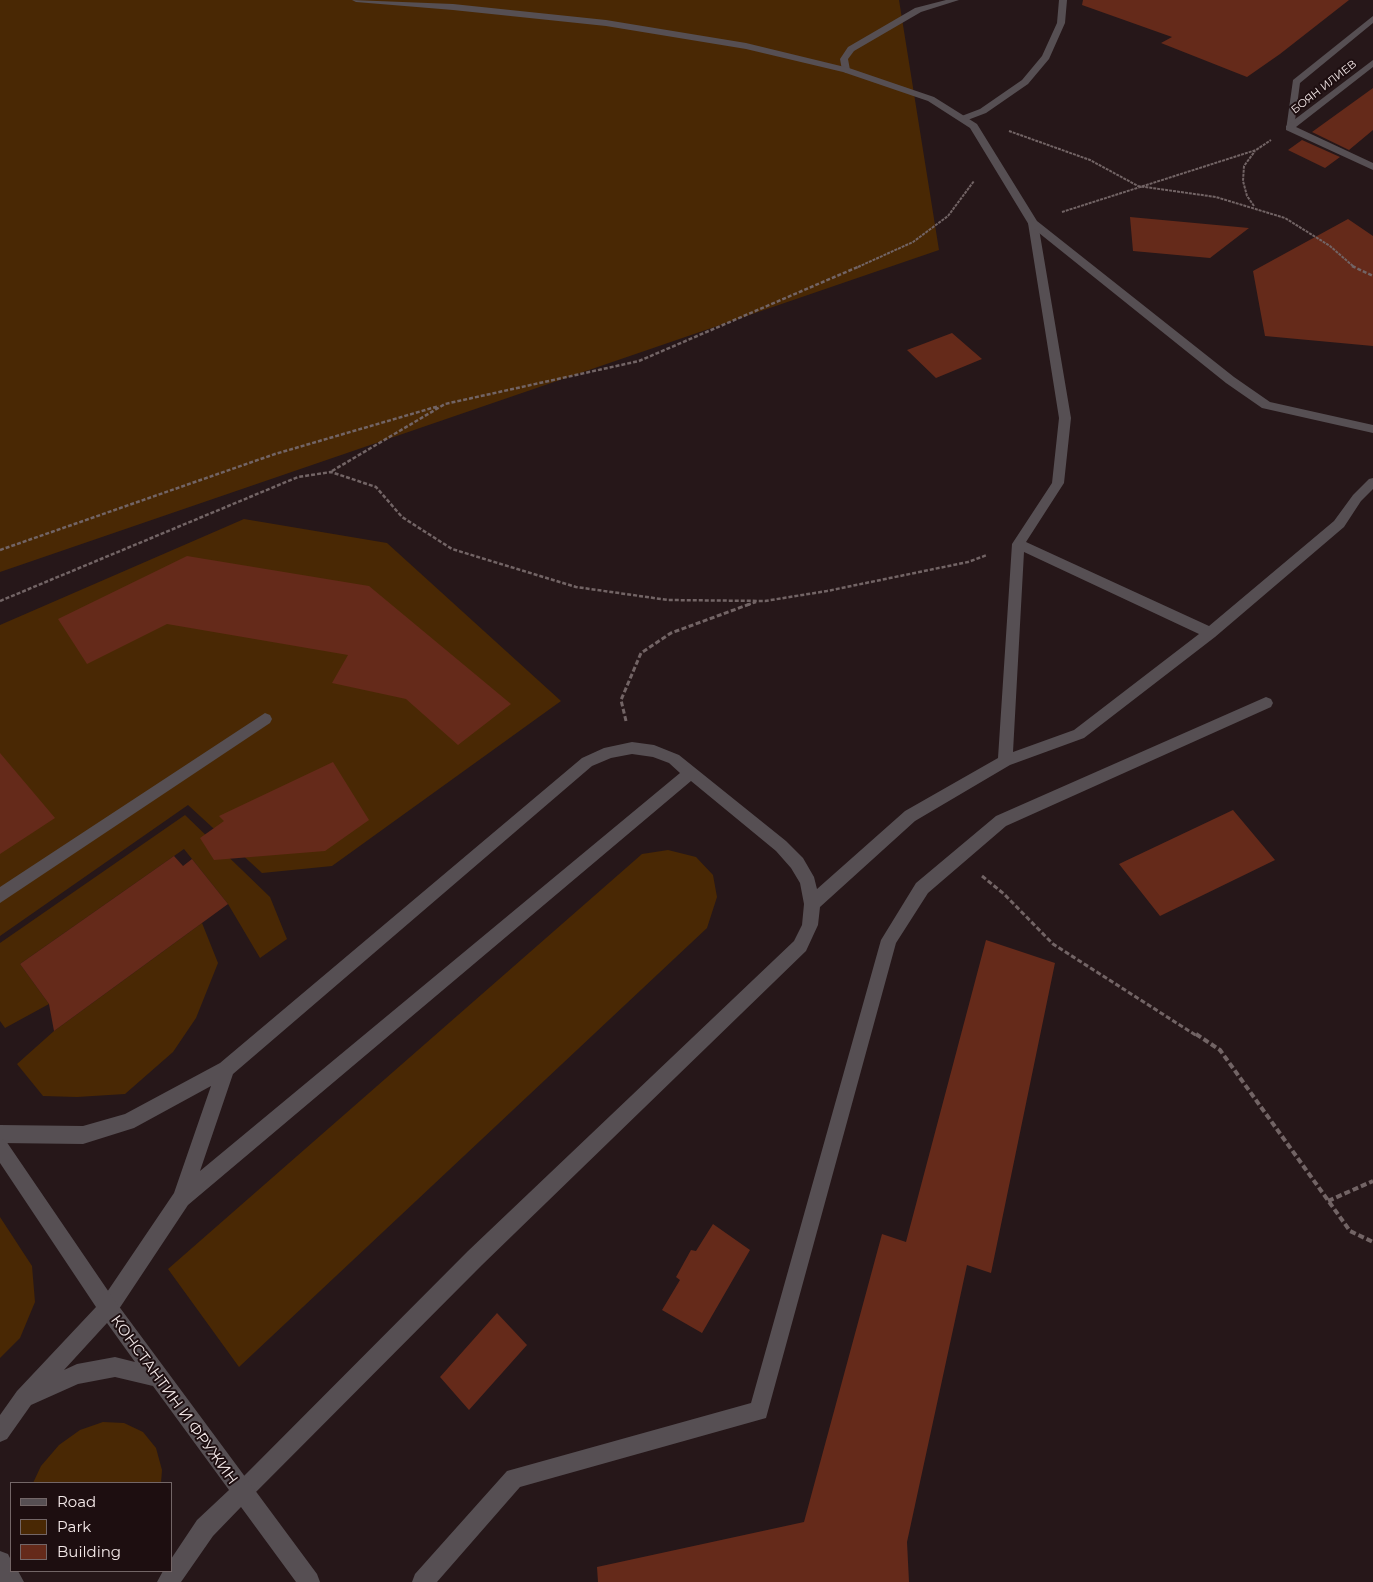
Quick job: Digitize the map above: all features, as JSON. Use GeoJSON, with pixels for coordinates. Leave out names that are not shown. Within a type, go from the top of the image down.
{"type":"FeatureCollection","features":[{"type":"Feature","properties":{"kind":"street"},"geometry":{"type":"LineString","coordinates":[[356,0],[454,6],[606,22],[746,46],[846,70],[931,99],[974,126],[1034,223],[1223,374],[1266,405],[1373,429]]}},
{"type":"Feature","properties":{"kind":"street"},"geometry":{"type":"LineString","coordinates":[[846,70],[844,58],[852,49],[918,10],[955,0]]}},
{"type":"Feature","properties":{"kind":"street"},"geometry":{"type":"LineString","coordinates":[[962,119],[983,111],[1025,82],[1046,57],[1061,23],[1063,0]]}},
{"type":"Feature","properties":{"kind":"street"},"geometry":{"type":"LineString","coordinates":[[1373,19],[1296,82],[1289,128],[1373,167]]}},
{"type":"Feature","properties":{"kind":"street","name":"БОЯН ИЛИЕВ"},"geometry":{"type":"LineString","coordinates":[[1289,128],[1373,63]]}},
{"type":"Feature","properties":{"kind":"street"},"geometry":{"type":"LineString","coordinates":[[1005,761],[1018,544],[1058,483],[1065,418],[1034,223]]}},
{"type":"Feature","properties":{"kind":"street"},"geometry":{"type":"LineString","coordinates":[[812,904],[910,816],[1005,761],[1078,734],[1210,633],[1339,524],[1357,498],[1373,482]]}},
{"type":"Feature","properties":{"kind":"street"},"geometry":{"type":"LineString","coordinates":[[1018,544],[1210,633]]}},
{"type":"Feature","properties":{"kind":"street"},"geometry":{"type":"LineString","coordinates":[[423,1582],[514,1478],[759,1411],[889,940],[922,888],[1001,821],[1266,703]]}},
{"type":"Feature","properties":{"kind":"street"},"geometry":{"type":"LineString","coordinates":[[0,896],[265,719]]}},
{"type":"Feature","properties":{"kind":"street"},"geometry":{"type":"LineString","coordinates":[[0,1134],[33,1136],[83,1135],[128,1122],[226,1069],[587,762],[608,752],[632,748],[654,751],[674,759],[781,846],[797,863],[808,882],[812,904],[810,925],[800,946],[475,1258],[205,1528],[168,1582]]}},
{"type":"Feature","properties":{"kind":"street"},"geometry":{"type":"LineString","coordinates":[[181,1198],[690,773]]}},
{"type":"Feature","properties":{"kind":"street"},"geometry":{"type":"LineString","coordinates":[[0,1432],[24,1398],[108,1308],[181,1198],[226,1069]]}},
{"type":"Feature","properties":{"kind":"street","name":"КОНСТАНТИН И ФРУЖИН"},"geometry":{"type":"LineString","coordinates":[[0,1147],[108,1308],[241,1493],[309,1582]]}},
{"type":"Feature","properties":{"kind":"street"},"geometry":{"type":"LineString","coordinates":[[24,1398],[77,1374],[115,1366],[159,1377]]}},
{"type":"Feature","properties":{"kind":"street"},"geometry":{"type":"LineString","coordinates":[[0,1562],[14,1582]]}},
{"type":"Feature","properties":{"kind":"path"},"geometry":{"type":"LineString","coordinates":[[974,126],[1009,131],[1042,141],[1090,160],[1138,186],[1216,197],[1285,218],[1330,246],[1352,266],[1373,276]]}},
{"type":"Feature","properties":{"kind":"path"},"geometry":{"type":"LineString","coordinates":[[1034,223],[1138,186],[1256,150],[1289,128]]}},
{"type":"Feature","properties":{"kind":"path"},"geometry":{"type":"LineString","coordinates":[[1254,207],[1247,196],[1244,166],[1256,150]]}},
{"type":"Feature","properties":{"kind":"path"},"geometry":{"type":"LineString","coordinates":[[0,550],[276,454],[445,404],[639,361],[913,242],[948,216],[993,157]]}},
{"type":"Feature","properties":{"kind":"path"},"geometry":{"type":"LineString","coordinates":[[0,601],[298,478],[331,472],[445,404]]}},
{"type":"Feature","properties":{"kind":"path"},"geometry":{"type":"LineString","coordinates":[[331,472],[376,487],[402,517],[452,549],[576,587],[668,600],[758,601],[827,592],[968,562],[1018,544]]}},
{"type":"Feature","properties":{"kind":"path"},"geometry":{"type":"LineString","coordinates":[[632,748],[621,700],[641,653],[671,633],[758,601]]}},
{"type":"Feature","properties":{"kind":"path"},"geometry":{"type":"LineString","coordinates":[[958,856],[1004,894],[1053,944],[1220,1050],[1350,1231],[1373,1242]]}},
{"type":"Feature","properties":{"kind":"path"},"geometry":{"type":"LineString","coordinates":[[1328,1201],[1373,1181]]}},
{"type":"Feature","properties":{"kind":"green space"},"geometry":{"type":"Polygon","coordinates":[[[0,0],[899,0],[939,250],[0,572],[0,0]]]}},
{"type":"Feature","properties":{"kind":"green space"},"geometry":{"type":"Polygon","coordinates":[[[244,519],[387,543],[561,701],[332,866],[262,873],[188,805],[0,936],[0,625],[244,519]]]}},
{"type":"Feature","properties":{"kind":"green space"},"geometry":{"type":"Polygon","coordinates":[[[185,815],[270,897],[287,939],[260,958],[228,904],[184,849],[20,964],[49,1004],[5,1028],[0,1021],[0,943],[185,815]]]}},
{"type":"Feature","properties":{"kind":"green space"},"geometry":{"type":"Polygon","coordinates":[[[668,850],[696,857],[713,875],[717,897],[707,928],[239,1367],[168,1269],[642,854],[668,850]]]}},
{"type":"Feature","properties":{"kind":"green space"},"geometry":{"type":"Polygon","coordinates":[[[202,923],[218,963],[196,1018],[173,1052],[125,1094],[77,1097],[43,1096],[17,1064],[54,1031],[202,923]]]}},
{"type":"Feature","properties":{"kind":"green space"},"geometry":{"type":"Polygon","coordinates":[[[0,1217],[32,1266],[35,1302],[20,1338],[0,1358],[0,1217]]]}},
{"type":"Feature","properties":{"kind":"green space"},"geometry":{"type":"Polygon","coordinates":[[[103,1422],[124,1423],[143,1432],[156,1448],[162,1470],[161,1482],[33,1482],[41,1466],[59,1445],[80,1430],[103,1422]]]}},
{"type":"Feature","properties":{"kind":"building"},"geometry":{"type":"Polygon","coordinates":[[[1083,0],[1349,0],[1280,54],[1247,77],[1161,43],[1172,37],[1082,5],[1083,0]]]}},
{"type":"Feature","properties":{"kind":"building"},"geometry":{"type":"Polygon","coordinates":[[[1373,88],[1373,130],[1349,150],[1312,132],[1373,88]]]}},
{"type":"Feature","properties":{"kind":"building"},"geometry":{"type":"Polygon","coordinates":[[[1302,140],[1340,157],[1325,168],[1288,150],[1302,140]]]}},
{"type":"Feature","properties":{"kind":"building"},"geometry":{"type":"Polygon","coordinates":[[[1130,217],[1249,228],[1210,258],[1133,251],[1130,217]]]}},
{"type":"Feature","properties":{"kind":"building"},"geometry":{"type":"Polygon","coordinates":[[[1348,219],[1373,236],[1373,346],[1265,336],[1253,271],[1348,219]]]}},
{"type":"Feature","properties":{"kind":"building"},"geometry":{"type":"Polygon","coordinates":[[[952,333],[982,359],[936,378],[907,350],[952,333]]]}},
{"type":"Feature","properties":{"kind":"building"},"geometry":{"type":"Polygon","coordinates":[[[187,556],[369,586],[511,704],[458,745],[406,699],[332,683],[348,655],[167,624],[87,664],[58,619],[187,556]]]}},
{"type":"Feature","properties":{"kind":"building"},"geometry":{"type":"Polygon","coordinates":[[[0,753],[55,818],[0,854],[0,753]]]}},
{"type":"Feature","properties":{"kind":"building"},"geometry":{"type":"Polygon","coordinates":[[[333,762],[369,820],[325,851],[214,860],[200,838],[224,821],[219,816],[333,762]]]}},
{"type":"Feature","properties":{"kind":"building"},"geometry":{"type":"Polygon","coordinates":[[[1233,810],[1275,860],[1160,916],[1119,864],[1233,810]]]}},
{"type":"Feature","properties":{"kind":"building"},"geometry":{"type":"Polygon","coordinates":[[[174,856],[183,866],[192,859],[228,904],[54,1031],[49,1004],[20,964],[174,856]]]}},
{"type":"Feature","properties":{"kind":"building"},"geometry":{"type":"Polygon","coordinates":[[[986,940],[1055,963],[991,1273],[967,1265],[907,1542],[909,1582],[598,1582],[597,1567],[804,1522],[882,1234],[906,1242],[986,940]]]}},
{"type":"Feature","properties":{"kind":"building"},"geometry":{"type":"Polygon","coordinates":[[[713,1224],[750,1250],[702,1333],[662,1310],[680,1280],[676,1277],[691,1250],[696,1251],[713,1224]]]}},
{"type":"Feature","properties":{"kind":"building"},"geometry":{"type":"Polygon","coordinates":[[[497,1313],[527,1345],[469,1410],[440,1377],[497,1313]]]}}]}
